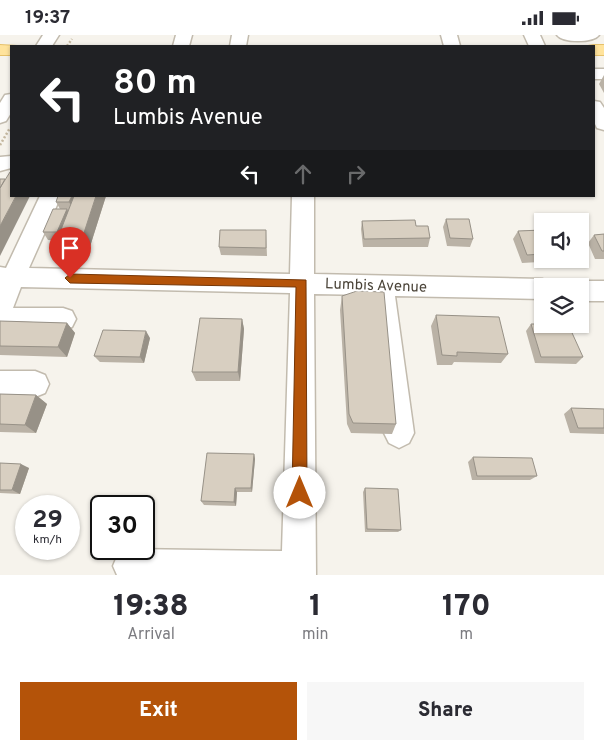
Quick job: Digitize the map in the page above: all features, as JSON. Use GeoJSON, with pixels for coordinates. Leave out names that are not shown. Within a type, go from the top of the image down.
{"type":"FeatureCollection","features":[{"type":"Feature","properties":{"kind":"street"},"geometry":{"type":"LineString","coordinates":[[565,35],[591,35]]}},
{"type":"Feature","properties":{"kind":"street"},"geometry":{"type":"LineString","coordinates":[[0,310],[6,277],[50,197]]}},
{"type":"Feature","properties":{"kind":"street"},"geometry":{"type":"LineString","coordinates":[[130,566],[299,572],[304,197]]}},
{"type":"Feature","properties":{"kind":"street","name":"Lumbis Avenue"},"geometry":{"type":"LineString","coordinates":[[6,277],[534,289]]}},
{"type":"Feature","properties":{"kind":"street"},"geometry":{"type":"LineString","coordinates":[[382,285],[399,433]]}},
{"type":"Feature","properties":{"kind":"street"},"geometry":{"type":"LineString","coordinates":[[589,291],[604,291]]}},
{"type":"Feature","properties":{"kind":"street"},"geometry":{"type":"LineString","coordinates":[[0,319],[62,319]]}},
{"type":"Feature","properties":{"kind":"street"},"geometry":{"type":"LineString","coordinates":[[0,384],[35,384]]}},
{"type":"Feature","properties":{"kind":"path"},"geometry":{"type":"LineString","coordinates":[[67,45],[72,39]]}},
{"type":"Feature","properties":{"kind":"path"},"geometry":{"type":"LineString","coordinates":[[0,145],[5,114]]}},
{"type":"Feature","properties":{"kind":"building"},"geometry":{"type":"Polygon","coordinates":[[[10,172],[10,197],[15,197],[0,226],[0,188],[10,172]]]}},
{"type":"Feature","properties":{"kind":"building"},"geometry":{"type":"Polygon","coordinates":[[[0,179],[5,179],[0,188],[0,179]]]}},
{"type":"Feature","properties":{"kind":"building"},"geometry":{"type":"Polygon","coordinates":[[[58,197],[72,197],[69,202],[56,202],[58,197]]]}},
{"type":"Feature","properties":{"kind":"building"},"geometry":{"type":"Polygon","coordinates":[[[74,197],[96,197],[80,245],[55,245],[74,197]]]}},
{"type":"Feature","properties":{"kind":"building"},"geometry":{"type":"Polygon","coordinates":[[[53,209],[67,209],[57,232],[43,232],[53,209]]]}},
{"type":"Feature","properties":{"kind":"building"},"geometry":{"type":"Polygon","coordinates":[[[446,219],[469,219],[473,239],[450,238],[446,219]]]}},
{"type":"Feature","properties":{"kind":"building"},"geometry":{"type":"Polygon","coordinates":[[[415,220],[416,226],[428,226],[430,238],[364,239],[362,221],[415,220]]]}},
{"type":"Feature","properties":{"kind":"building"},"geometry":{"type":"Polygon","coordinates":[[[220,230],[266,230],[266,248],[219,247],[220,230]]]}},
{"type":"Feature","properties":{"kind":"building"},"geometry":{"type":"Polygon","coordinates":[[[534,230],[534,255],[527,255],[518,231],[534,230]]]}},
{"type":"Feature","properties":{"kind":"building"},"geometry":{"type":"Polygon","coordinates":[[[604,234],[604,251],[602,251],[594,235],[604,234]]]}},
{"type":"Feature","properties":{"kind":"building"},"geometry":{"type":"Polygon","coordinates":[[[357,291],[384,292],[396,424],[353,423],[349,414],[342,296],[357,291]]]}},
{"type":"Feature","properties":{"kind":"building"},"geometry":{"type":"Polygon","coordinates":[[[436,315],[499,317],[508,354],[457,352],[457,356],[442,355],[436,315]]]}},
{"type":"Feature","properties":{"kind":"building"},"geometry":{"type":"Polygon","coordinates":[[[200,318],[242,319],[238,372],[192,372],[200,318]]]}},
{"type":"Feature","properties":{"kind":"building"},"geometry":{"type":"Polygon","coordinates":[[[0,321],[67,323],[58,347],[0,346],[0,321]]]}},
{"type":"Feature","properties":{"kind":"building"},"geometry":{"type":"Polygon","coordinates":[[[531,324],[534,324],[534,333],[572,333],[583,357],[541,357],[531,324]]]}},
{"type":"Feature","properties":{"kind":"building"},"geometry":{"type":"Polygon","coordinates":[[[103,330],[146,331],[140,357],[94,356],[103,330]]]}},
{"type":"Feature","properties":{"kind":"building"},"geometry":{"type":"Polygon","coordinates":[[[0,394],[36,395],[25,425],[0,424],[0,394]]]}},
{"type":"Feature","properties":{"kind":"building"},"geometry":{"type":"Polygon","coordinates":[[[571,408],[604,409],[604,428],[578,428],[571,408]]]}},
{"type":"Feature","properties":{"kind":"building"},"geometry":{"type":"Polygon","coordinates":[[[207,453],[254,454],[251,488],[235,488],[234,502],[201,501],[207,453]]]}},
{"type":"Feature","properties":{"kind":"building"},"geometry":{"type":"Polygon","coordinates":[[[473,457],[532,458],[537,476],[477,476],[473,457]]]}},
{"type":"Feature","properties":{"kind":"building"},"geometry":{"type":"Polygon","coordinates":[[[0,463],[21,464],[12,490],[0,490],[0,463]]]}},
{"type":"Feature","properties":{"kind":"building"},"geometry":{"type":"Polygon","coordinates":[[[365,488],[398,489],[401,530],[367,529],[365,488]]]}},
{"type":"Feature","properties":{"kind":"route"},"geometry":{"type":"LineString","coordinates":[[70,278],[302,283],[300,493]]}}]}
